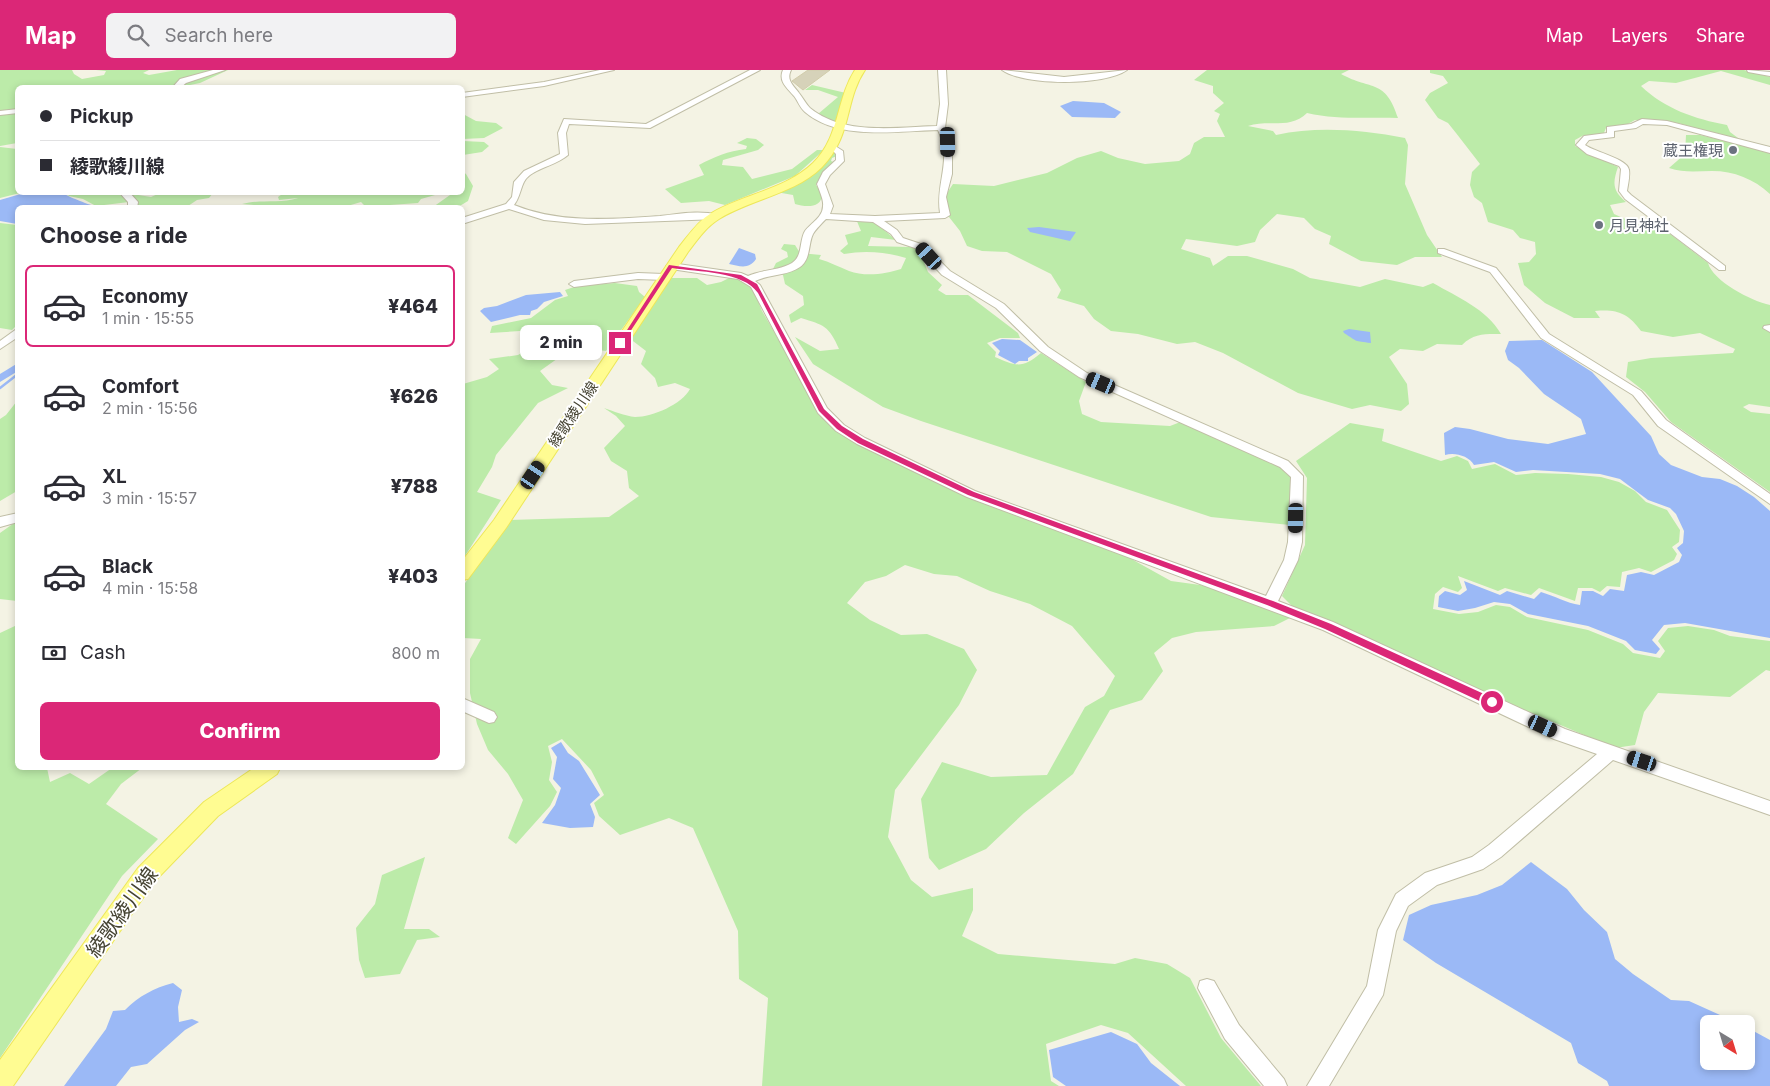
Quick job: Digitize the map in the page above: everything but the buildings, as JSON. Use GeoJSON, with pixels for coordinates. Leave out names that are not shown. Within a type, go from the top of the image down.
{"type":"FeatureCollection","features":[{"type":"Feature","properties":{"kind":"main road","name":"綾歌綾川線"},"geometry":{"type":"LineString","coordinates":[[465,570],[500,524],[667,272],[696,234],[715,216],[807,174],[819,164],[832,146],[854,79],[860,70]]}},
{"type":"Feature","properties":{"kind":"main road","name":"綾歌綾川線"},"geometry":{"type":"LineString","coordinates":[[0,1082],[146,875],[211,809],[267,770]]}},
{"type":"Feature","properties":{"kind":"street"},"geometry":{"type":"LineString","coordinates":[[178,85],[183,80],[222,70]]}},
{"type":"Feature","properties":{"kind":"street"},"geometry":{"type":"LineString","coordinates":[[465,95],[544,84],[610,70]]}},
{"type":"Feature","properties":{"kind":"street"},"geometry":{"type":"LineString","coordinates":[[465,220],[509,206],[516,197],[518,182],[527,173],[564,155],[561,132],[568,121],[647,126],[756,70]]}},
{"type":"Feature","properties":{"kind":"street"},"geometry":{"type":"LineString","coordinates":[[787,70],[784,74],[786,81],[800,97],[805,108],[820,119],[840,126],[941,128]]}},
{"type":"Feature","properties":{"kind":"street"},"geometry":{"type":"LineString","coordinates":[[824,216],[875,219],[945,215],[942,196],[948,174],[948,142],[941,128],[944,104],[942,70]]}},
{"type":"Feature","properties":{"kind":"street"},"geometry":{"type":"LineString","coordinates":[[1006,70],[1024,76],[1080,79],[1106,76],[1123,70]]}},
{"type":"Feature","properties":{"kind":"street"},"geometry":{"type":"LineString","coordinates":[[1751,70],[1770,74]]}},
{"type":"Feature","properties":{"kind":"street"},"geometry":{"type":"LineString","coordinates":[[0,113],[15,111]]}},
{"type":"Feature","properties":{"kind":"street"},"geometry":{"type":"LineString","coordinates":[[1722,268],[1628,197],[1623,191],[1625,169],[1622,164],[1590,152],[1580,145],[1587,138],[1611,135],[1610,129],[1633,126],[1642,121],[1684,126],[1716,137],[1770,150]]}},
{"type":"Feature","properties":{"kind":"street"},"geometry":{"type":"LineString","coordinates":[[749,280],[764,273],[783,271],[798,264],[809,233],[824,216],[828,206],[821,184],[826,174],[840,161],[840,153],[832,146]]}},
{"type":"Feature","properties":{"kind":"street"},"geometry":{"type":"LineString","coordinates":[[126,195],[133,202],[132,205]]}},
{"type":"Feature","properties":{"kind":"street"},"geometry":{"type":"LineString","coordinates":[[509,206],[524,214],[560,220],[666,218],[701,214],[715,216]]}},
{"type":"Feature","properties":{"kind":"street"},"geometry":{"type":"LineString","coordinates":[[875,219],[894,232],[900,240],[921,247],[946,273],[1000,306],[1044,349],[1083,375],[1284,464],[1297,476],[1295,542],[1291,560],[1270,603]]}},
{"type":"Feature","properties":{"kind":"street"},"geometry":{"type":"LineString","coordinates":[[1441,251],[1493,270],[1545,336],[1637,393],[1662,423],[1686,442],[1730,470],[1770,500]]}},
{"type":"Feature","properties":{"kind":"street"},"geometry":{"type":"LineString","coordinates":[[574,284],[667,272],[732,275],[749,280],[761,293],[822,410],[840,428],[854,437],[971,494],[1328,626],[1560,734],[1770,808]]}},
{"type":"Feature","properties":{"kind":"street"},"geometry":{"type":"LineString","coordinates":[[0,346],[15,334]]}},
{"type":"Feature","properties":{"kind":"street"},"geometry":{"type":"LineString","coordinates":[[0,522],[15,518]]}},
{"type":"Feature","properties":{"kind":"street"},"geometry":{"type":"LineString","coordinates":[[465,705],[489,717]]}},
{"type":"Feature","properties":{"kind":"street"},"geometry":{"type":"LineString","coordinates":[[1316,1086],[1366,1009],[1376,988],[1387,930],[1402,900],[1431,879],[1477,863],[1495,851],[1612,751]]}},
{"type":"Feature","properties":{"kind":"street"},"geometry":{"type":"LineString","coordinates":[[1207,988],[1232,1032],[1277,1086]]}},
{"type":"Feature","properties":{"kind":"green space"},"geometry":{"type":"Polygon","coordinates":[[[0,70],[72,70],[74,74],[82,79],[104,75],[106,71],[96,70],[149,70],[143,73],[149,75],[177,70],[228,70],[200,83],[190,85],[15,85],[15,143],[0,146],[0,70]]]}},
{"type":"Feature","properties":{"kind":"green space"},"geometry":{"type":"Polygon","coordinates":[[[1207,70],[1349,70],[1341,74],[1382,91],[1393,105],[1398,118],[1341,117],[1307,113],[1300,118],[1286,123],[1248,126],[1273,131],[1276,135],[1292,132],[1340,130],[1405,138],[1408,145],[1405,184],[1427,235],[1442,257],[1415,257],[1397,265],[1361,261],[1329,244],[1331,236],[1315,229],[1304,218],[1277,214],[1260,230],[1255,242],[1237,246],[1186,239],[1181,249],[1210,258],[1213,266],[1228,256],[1247,256],[1293,269],[1310,278],[1360,287],[1385,279],[1423,287],[1433,283],[1488,317],[1501,334],[1475,336],[1462,345],[1437,344],[1423,351],[1400,349],[1389,357],[1407,384],[1409,404],[1401,411],[1370,405],[1352,409],[1298,393],[1223,353],[1195,342],[1177,344],[1138,334],[1111,331],[1094,319],[1084,306],[1057,298],[1061,290],[1051,274],[1007,252],[982,251],[967,246],[960,231],[949,217],[945,196],[953,184],[994,186],[1047,173],[1077,158],[1101,151],[1118,158],[1145,164],[1179,161],[1190,154],[1194,143],[1204,137],[1225,137],[1217,121],[1220,114],[1214,111],[1224,103],[1213,93],[1213,86],[1194,80],[1207,70]]]}},
{"type":"Feature","properties":{"kind":"green space"},"geometry":{"type":"Polygon","coordinates":[[[1430,70],[1744,70],[1770,77],[1770,85],[1721,71],[1676,83],[1649,81],[1641,86],[1660,101],[1681,112],[1703,120],[1727,125],[1730,132],[1738,138],[1735,139],[1678,123],[1635,120],[1626,125],[1606,128],[1603,135],[1584,135],[1575,140],[1575,146],[1618,167],[1614,183],[1616,191],[1626,202],[1610,205],[1614,214],[1641,226],[1661,227],[1708,263],[1711,270],[1725,283],[1743,295],[1770,305],[1770,407],[1749,404],[1743,407],[1751,412],[1770,414],[1770,492],[1671,422],[1645,392],[1626,377],[1628,362],[1651,358],[1733,353],[1735,349],[1700,333],[1673,337],[1641,331],[1627,316],[1616,312],[1595,311],[1600,318],[1574,318],[1545,303],[1524,285],[1518,263],[1529,262],[1536,254],[1535,242],[1520,238],[1513,230],[1488,222],[1482,203],[1474,197],[1470,185],[1472,172],[1480,164],[1448,123],[1438,118],[1425,100],[1430,93],[1448,83],[1443,76],[1430,73],[1430,70]]]}},
{"type":"Feature","properties":{"kind":"green space"},"geometry":{"type":"Polygon","coordinates":[[[812,85],[846,93],[835,122],[818,114],[838,97],[818,90],[805,90],[812,85]]]}},
{"type":"Feature","properties":{"kind":"green space"},"geometry":{"type":"Polygon","coordinates":[[[465,115],[476,121],[496,123],[503,128],[484,138],[465,139],[465,115]]]}},
{"type":"Feature","properties":{"kind":"green space"},"geometry":{"type":"Polygon","coordinates":[[[1686,135],[1700,135],[1770,152],[1770,194],[1757,184],[1736,174],[1720,171],[1685,171],[1669,168],[1685,154],[1686,135]]]}},
{"type":"Feature","properties":{"kind":"green space"},"geometry":{"type":"Polygon","coordinates":[[[747,138],[756,139],[764,145],[758,150],[723,160],[722,165],[743,167],[752,179],[792,169],[817,150],[824,150],[795,176],[725,205],[709,201],[681,203],[665,189],[704,175],[699,165],[705,162],[727,153],[746,149],[747,146],[737,143],[747,138]]]}},
{"type":"Feature","properties":{"kind":"green space"},"geometry":{"type":"Polygon","coordinates":[[[465,141],[484,142],[489,146],[482,152],[465,155],[465,141]]]}},
{"type":"Feature","properties":{"kind":"green space"},"geometry":{"type":"Polygon","coordinates":[[[0,147],[15,149],[15,194],[0,198],[0,147]]]}},
{"type":"Feature","properties":{"kind":"green space"},"geometry":{"type":"Polygon","coordinates":[[[834,151],[837,156],[832,158],[831,161],[836,163],[821,176],[816,185],[822,194],[821,199],[816,205],[803,206],[795,204],[793,195],[776,192],[834,151]]]}},
{"type":"Feature","properties":{"kind":"green space"},"geometry":{"type":"Polygon","coordinates":[[[466,174],[473,186],[468,201],[461,205],[436,205],[450,195],[465,195],[466,174]]]}},
{"type":"Feature","properties":{"kind":"green space"},"geometry":{"type":"Polygon","coordinates":[[[120,195],[129,202],[94,205],[83,199],[69,196],[120,195]]]}},
{"type":"Feature","properties":{"kind":"green space"},"geometry":{"type":"Polygon","coordinates":[[[127,195],[151,197],[156,195],[211,195],[209,198],[197,200],[190,205],[134,205],[127,195]]]}},
{"type":"Feature","properties":{"kind":"green space"},"geometry":{"type":"Polygon","coordinates":[[[281,195],[435,195],[421,199],[418,203],[390,205],[364,205],[361,202],[351,205],[242,204],[298,198],[279,200],[278,197],[281,195]]]}},
{"type":"Feature","properties":{"kind":"green space"},"geometry":{"type":"Polygon","coordinates":[[[856,219],[873,221],[896,240],[871,237],[868,246],[910,247],[919,250],[928,272],[942,285],[938,290],[946,295],[968,295],[1018,333],[1020,338],[1000,338],[987,343],[996,352],[995,357],[1014,364],[1024,364],[1041,353],[1086,382],[1079,401],[1082,414],[1101,422],[1170,426],[1183,421],[1282,467],[1292,478],[1290,525],[1211,517],[921,421],[883,407],[813,364],[795,337],[820,351],[839,349],[829,331],[820,325],[801,318],[791,323],[789,315],[804,305],[803,296],[785,284],[783,275],[772,271],[776,263],[788,257],[787,252],[781,249],[784,244],[795,245],[800,253],[821,255],[819,259],[855,273],[875,274],[901,269],[906,258],[875,252],[844,254],[840,251],[848,244],[845,235],[861,231],[856,219]]]}},
{"type":"Feature","properties":{"kind":"green space"},"geometry":{"type":"Polygon","coordinates":[[[0,223],[15,225],[15,327],[12,330],[0,328],[0,223]]]}},
{"type":"Feature","properties":{"kind":"green space"},"geometry":{"type":"Polygon","coordinates":[[[733,276],[746,282],[753,289],[762,311],[805,385],[858,444],[1126,556],[1171,581],[1215,587],[1292,617],[1274,626],[1196,632],[1172,638],[1154,653],[1163,671],[1142,700],[1110,710],[1073,774],[1024,813],[986,849],[939,870],[929,858],[921,799],[942,762],[991,777],[1047,775],[1085,707],[1104,696],[1115,676],[1072,626],[1030,604],[990,591],[957,576],[934,574],[905,565],[886,576],[865,582],[847,603],[870,620],[901,635],[927,634],[964,649],[977,670],[959,705],[895,790],[888,837],[911,880],[932,897],[973,888],[973,910],[962,936],[998,954],[1115,964],[1135,958],[1167,964],[1190,978],[1221,1038],[1261,1086],[1186,1086],[1128,1033],[1101,1025],[1046,1044],[1051,1081],[1059,1086],[762,1086],[768,998],[739,979],[738,931],[693,828],[669,818],[620,835],[599,816],[594,803],[604,795],[591,770],[562,739],[548,746],[552,762],[549,780],[557,792],[550,806],[516,844],[508,838],[523,800],[508,774],[488,750],[477,724],[470,693],[470,659],[481,639],[465,638],[465,583],[509,520],[609,517],[639,496],[629,488],[627,471],[611,461],[604,448],[625,426],[616,416],[604,408],[635,417],[650,415],[666,409],[681,400],[690,389],[675,383],[658,387],[655,378],[641,364],[646,351],[629,338],[668,278],[697,278],[707,285],[721,282],[733,276]]]}},
{"type":"Feature","properties":{"kind":"green space"},"geometry":{"type":"Polygon","coordinates":[[[615,283],[637,286],[639,292],[645,297],[606,351],[585,348],[572,339],[561,356],[540,371],[552,385],[568,388],[538,403],[496,455],[492,467],[477,492],[501,500],[465,556],[465,383],[487,377],[499,369],[489,359],[518,355],[533,346],[536,330],[490,333],[492,326],[531,318],[555,300],[568,296],[565,290],[577,286],[615,283]]]}},
{"type":"Feature","properties":{"kind":"green space"},"geometry":{"type":"Polygon","coordinates":[[[15,404],[15,492],[0,501],[0,419],[6,415],[15,404]]]}},
{"type":"Feature","properties":{"kind":"green space"},"geometry":{"type":"Polygon","coordinates":[[[1350,423],[1384,429],[1382,441],[1441,461],[1457,456],[1468,461],[1472,469],[1495,464],[1516,475],[1535,473],[1568,474],[1601,477],[1619,482],[1635,491],[1646,502],[1667,510],[1680,530],[1679,542],[1672,547],[1677,554],[1674,560],[1651,572],[1639,568],[1622,572],[1620,587],[1607,586],[1600,592],[1592,588],[1578,588],[1575,601],[1539,588],[1531,595],[1505,588],[1498,591],[1458,576],[1462,588],[1458,592],[1443,587],[1435,594],[1433,609],[1459,614],[1478,612],[1496,605],[1510,607],[1527,617],[1588,630],[1623,644],[1633,653],[1660,658],[1665,651],[1658,641],[1668,628],[1688,626],[1714,630],[1730,636],[1770,641],[1770,671],[1766,670],[1730,697],[1658,693],[1644,712],[1635,745],[1615,748],[1405,660],[1293,607],[1282,596],[1305,545],[1307,478],[1296,461],[1350,423]]]}},
{"type":"Feature","properties":{"kind":"green space"},"geometry":{"type":"Polygon","coordinates":[[[15,522],[15,601],[0,599],[0,533],[15,522]]]}},
{"type":"Feature","properties":{"kind":"green space"},"geometry":{"type":"Polygon","coordinates":[[[15,626],[15,770],[47,770],[50,782],[70,773],[89,784],[109,770],[139,770],[121,784],[106,804],[158,839],[122,876],[0,1058],[0,633],[15,626]]]}},
{"type":"Feature","properties":{"kind":"green space"},"geometry":{"type":"Polygon","coordinates":[[[425,857],[404,929],[429,929],[440,937],[417,940],[400,974],[365,978],[359,960],[356,928],[375,904],[382,875],[425,857]]]}},
{"type":"Feature","properties":{"kind":"water"},"geometry":{"type":"Polygon","coordinates":[[[1073,101],[1104,103],[1121,112],[1115,118],[1072,117],[1060,106],[1073,101]]]}},
{"type":"Feature","properties":{"kind":"water"},"geometry":{"type":"Polygon","coordinates":[[[17,195],[67,195],[92,205],[15,205],[15,224],[0,221],[0,200],[17,195]]]}},
{"type":"Feature","properties":{"kind":"water"},"geometry":{"type":"Polygon","coordinates":[[[1039,227],[1076,232],[1070,241],[1030,232],[1027,228],[1039,227]]]}},
{"type":"Feature","properties":{"kind":"water"},"geometry":{"type":"Polygon","coordinates":[[[739,248],[755,254],[756,259],[750,265],[736,266],[729,264],[739,248]]]}},
{"type":"Feature","properties":{"kind":"water"},"geometry":{"type":"Polygon","coordinates":[[[560,292],[563,296],[544,302],[537,309],[531,311],[530,315],[520,315],[491,322],[480,311],[484,308],[497,306],[526,295],[560,292]]]}},
{"type":"Feature","properties":{"kind":"water"},"geometry":{"type":"Polygon","coordinates":[[[1349,329],[1370,332],[1371,343],[1356,341],[1344,333],[1343,331],[1349,329]]]}},
{"type":"Feature","properties":{"kind":"water"},"geometry":{"type":"Polygon","coordinates":[[[1002,339],[1020,340],[1037,352],[1028,358],[1028,361],[1019,361],[1015,364],[998,355],[1000,351],[992,343],[1002,339]]]}},
{"type":"Feature","properties":{"kind":"water"},"geometry":{"type":"Polygon","coordinates":[[[1542,340],[1592,372],[1651,436],[1659,454],[1671,465],[1702,477],[1720,479],[1737,486],[1770,511],[1770,638],[1685,623],[1664,625],[1652,640],[1660,649],[1656,654],[1635,650],[1626,641],[1588,626],[1528,614],[1510,604],[1494,602],[1458,611],[1438,607],[1439,596],[1445,591],[1460,595],[1467,590],[1464,581],[1500,595],[1507,591],[1534,599],[1541,592],[1580,605],[1582,591],[1593,591],[1603,596],[1610,589],[1624,591],[1627,575],[1641,572],[1654,575],[1679,562],[1682,555],[1677,548],[1683,543],[1684,531],[1676,514],[1670,508],[1648,500],[1620,479],[1600,474],[1533,470],[1516,472],[1494,462],[1474,465],[1469,459],[1461,456],[1445,455],[1444,433],[1455,427],[1508,439],[1548,444],[1586,434],[1581,419],[1544,394],[1519,368],[1508,360],[1505,351],[1509,341],[1542,340]]]}},
{"type":"Feature","properties":{"kind":"water"},"geometry":{"type":"Polygon","coordinates":[[[561,742],[568,753],[579,761],[600,795],[590,804],[595,817],[593,827],[570,828],[542,823],[555,805],[561,788],[553,779],[557,757],[551,748],[561,742]]]}},
{"type":"Feature","properties":{"kind":"water"},"geometry":{"type":"Polygon","coordinates":[[[1531,862],[1567,889],[1584,910],[1607,932],[1615,959],[1633,974],[1671,1000],[1689,1001],[1720,1015],[1700,1015],[1700,1070],[1755,1070],[1755,1032],[1770,1040],[1770,1086],[1609,1086],[1607,1081],[1578,1063],[1571,1043],[1436,963],[1403,940],[1409,915],[1431,905],[1477,895],[1502,885],[1531,862]]]}},
{"type":"Feature","properties":{"kind":"water"},"geometry":{"type":"Polygon","coordinates":[[[173,983],[182,990],[178,1007],[179,1022],[192,1019],[199,1022],[185,1030],[147,1064],[131,1067],[116,1086],[64,1086],[106,1029],[113,1011],[125,1010],[147,993],[173,983]]]}},
{"type":"Feature","properties":{"kind":"water"},"geometry":{"type":"Polygon","coordinates":[[[1111,1032],[1137,1044],[1151,1063],[1180,1086],[1066,1086],[1053,1077],[1049,1050],[1111,1032]]]}},
{"type":"Feature","properties":{"kind":"waterway"},"geometry":{"type":"LineString","coordinates":[[0,379],[15,368]]}},
{"type":"Feature","properties":{"kind":"waterway"},"geometry":{"type":"LineString","coordinates":[[0,388],[15,376]]}},
{"type":"Feature","properties":{"kind":"place","name":"蔵王権現"},"geometry":{"type":"Point","coordinates":[1733,150]}},
{"type":"Feature","properties":{"kind":"place","name":"月見神社"},"geometry":{"type":"Point","coordinates":[1599,225]}},
{"type":"Feature","properties":{"kind":"route"},"geometry":{"type":"LineString","coordinates":[[620,343],[671,266],[741,276],[755,285],[761,293],[822,410],[840,428],[861,441],[971,494],[1328,626],[1492,702]]}}]}
